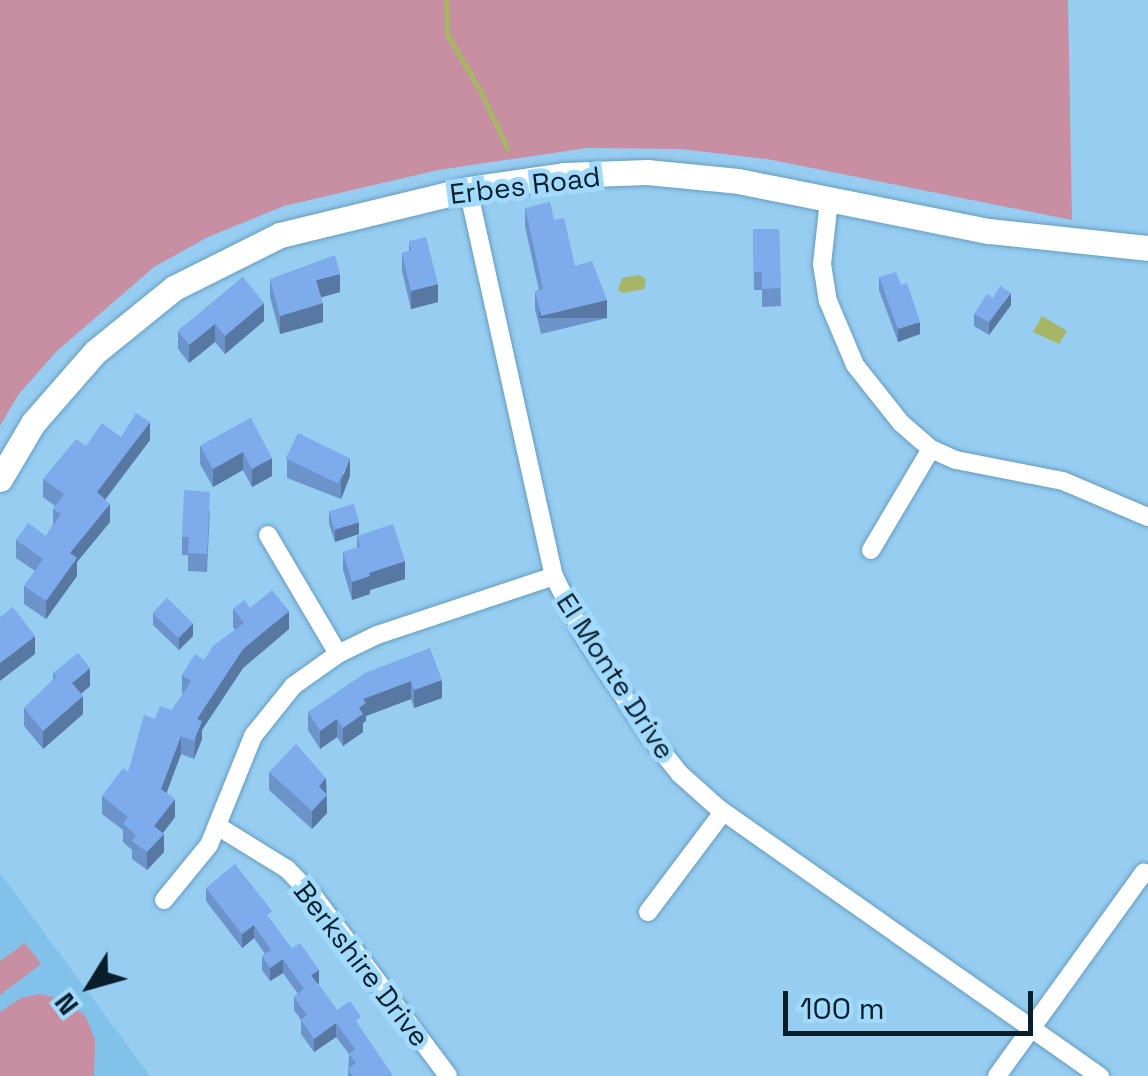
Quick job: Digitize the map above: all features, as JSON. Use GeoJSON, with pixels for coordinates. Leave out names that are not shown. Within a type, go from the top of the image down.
{"type":"FeatureCollection","features":[{"type":"Feature","properties":{"kind":"main road","name":"Erbes Road"},"geometry":{"type":"LineString","coordinates":[[0,479],[33,423],[95,352],[174,288],[280,235],[468,189],[564,174],[647,172],[738,181],[989,231],[1148,248]]}},
{"type":"Feature","properties":{"kind":"street","name":"El Monte Drive"},"geometry":{"type":"LineString","coordinates":[[468,189],[554,576],[583,635],[650,738],[680,774],[724,812],[1100,1076]]}},
{"type":"Feature","properties":{"kind":"street"},"geometry":{"type":"LineString","coordinates":[[829,200],[822,264],[840,335],[876,397],[931,449],[983,468],[1063,481],[1148,517]]}},
{"type":"Feature","properties":{"kind":"street"},"geometry":{"type":"LineString","coordinates":[[871,550],[931,449]]}},
{"type":"Feature","properties":{"kind":"street"},"geometry":{"type":"LineString","coordinates":[[268,535],[338,654]]}},
{"type":"Feature","properties":{"kind":"street"},"geometry":{"type":"LineString","coordinates":[[164,900],[202,858],[265,717],[293,686],[338,654],[377,635],[554,576]]}},
{"type":"Feature","properties":{"kind":"street"},"geometry":{"type":"LineString","coordinates":[[648,912],[724,812]]}},
{"type":"Feature","properties":{"kind":"street","name":"Berkshire Drive"},"geometry":{"type":"LineString","coordinates":[[219,827],[287,869],[315,898],[448,1076]]}},
{"type":"Feature","properties":{"kind":"street"},"geometry":{"type":"LineString","coordinates":[[996,1076],[1144,872]]}},
{"type":"Feature","properties":{"kind":"shaded area"},"geometry":{"type":"Polygon","coordinates":[[[0,0],[1068,0],[1072,220],[767,159],[680,149],[587,148],[438,170],[284,206],[208,237],[154,267],[57,351],[18,395],[0,426],[0,0]]]}},
{"type":"Feature","properties":{"kind":"shaded area"},"geometry":{"type":"Polygon","coordinates":[[[639,275],[646,279],[644,289],[623,293],[618,290],[622,278],[639,275]]]}},
{"type":"Feature","properties":{"kind":"shaded area"},"geometry":{"type":"Polygon","coordinates":[[[1042,316],[1067,331],[1059,344],[1033,332],[1042,316]]]}},
{"type":"Feature","properties":{"kind":"shaded area"},"geometry":{"type":"Polygon","coordinates":[[[0,873],[150,1076],[0,1076],[0,873]]]}},
{"type":"Feature","properties":{"kind":"shaded area"},"geometry":{"type":"Polygon","coordinates":[[[25,943],[41,964],[0,995],[0,961],[25,943]]]}},
{"type":"Feature","properties":{"kind":"shaded area"},"geometry":{"type":"Polygon","coordinates":[[[40,994],[66,1000],[86,1017],[95,1040],[94,1076],[0,1076],[0,1012],[21,998],[40,994]]]}},
{"type":"Feature","properties":{"kind":"building"},"geometry":{"type":"Polygon","coordinates":[[[550,202],[554,220],[564,218],[575,266],[592,261],[607,300],[541,316],[535,291],[543,289],[525,208],[550,202]]]}},
{"type":"Feature","properties":{"kind":"building"},"geometry":{"type":"Polygon","coordinates":[[[753,229],[779,229],[781,288],[762,289],[762,272],[754,272],[753,229]]]}},
{"type":"Feature","properties":{"kind":"building"},"geometry":{"type":"Polygon","coordinates":[[[426,237],[438,284],[411,291],[402,253],[411,251],[409,241],[426,237]]]}},
{"type":"Feature","properties":{"kind":"building"},"geometry":{"type":"Polygon","coordinates":[[[335,255],[340,274],[316,280],[323,303],[280,316],[270,279],[335,255]]]}},
{"type":"Feature","properties":{"kind":"building"},"geometry":{"type":"Polygon","coordinates":[[[896,272],[901,285],[907,283],[920,322],[898,329],[879,277],[896,272]]]}},
{"type":"Feature","properties":{"kind":"building"},"geometry":{"type":"Polygon","coordinates":[[[243,277],[264,303],[225,336],[215,324],[189,345],[178,331],[243,277]]]}},
{"type":"Feature","properties":{"kind":"building"},"geometry":{"type":"Polygon","coordinates":[[[1000,286],[1011,293],[989,322],[974,314],[987,294],[993,298],[1000,286]]]}},
{"type":"Feature","properties":{"kind":"building"},"geometry":{"type":"Polygon","coordinates":[[[136,413],[150,422],[97,492],[110,504],[70,553],[77,558],[46,601],[24,586],[43,559],[16,540],[28,523],[46,536],[61,514],[53,509],[64,494],[43,479],[76,439],[86,446],[102,423],[121,437],[136,413]]]}},
{"type":"Feature","properties":{"kind":"building"},"geometry":{"type":"Polygon","coordinates":[[[251,418],[272,458],[252,469],[243,452],[213,469],[200,446],[251,418]]]}},
{"type":"Feature","properties":{"kind":"building"},"geometry":{"type":"Polygon","coordinates":[[[298,433],[350,458],[338,484],[286,458],[298,433]]]}},
{"type":"Feature","properties":{"kind":"building"},"geometry":{"type":"Polygon","coordinates":[[[184,490],[210,492],[207,554],[188,553],[189,537],[182,537],[184,490]]]}},
{"type":"Feature","properties":{"kind":"building"},"geometry":{"type":"Polygon","coordinates":[[[354,504],[359,522],[334,529],[329,511],[354,504]]]}},
{"type":"Feature","properties":{"kind":"building"},"geometry":{"type":"Polygon","coordinates":[[[393,524],[405,561],[352,582],[343,552],[360,547],[357,536],[393,524]]]}},
{"type":"Feature","properties":{"kind":"building"},"geometry":{"type":"Polygon","coordinates":[[[272,590],[289,611],[243,649],[197,719],[202,721],[194,741],[181,736],[161,789],[175,799],[154,826],[164,834],[147,852],[132,841],[136,835],[123,824],[128,817],[102,796],[123,768],[128,772],[144,715],[155,719],[160,706],[172,710],[191,681],[182,675],[195,654],[204,660],[213,646],[244,623],[233,609],[244,600],[250,608],[272,590]]]}},
{"type":"Feature","properties":{"kind":"building"},"geometry":{"type":"Polygon","coordinates":[[[167,598],[193,623],[178,638],[152,613],[167,598]]]}},
{"type":"Feature","properties":{"kind":"building"},"geometry":{"type":"Polygon","coordinates":[[[13,607],[35,636],[0,663],[0,617],[13,607]]]}},
{"type":"Feature","properties":{"kind":"building"},"geometry":{"type":"Polygon","coordinates":[[[430,648],[442,680],[414,690],[411,681],[363,699],[366,703],[359,708],[363,714],[343,728],[337,719],[320,731],[308,712],[365,673],[430,648]]]}},
{"type":"Feature","properties":{"kind":"building"},"geometry":{"type":"Polygon","coordinates":[[[78,653],[90,668],[72,683],[83,696],[43,731],[24,708],[56,677],[53,673],[78,653]]]}},
{"type":"Feature","properties":{"kind":"building"},"geometry":{"type":"Polygon","coordinates":[[[296,744],[326,778],[319,786],[327,795],[312,811],[269,772],[296,744]]]}},
{"type":"Feature","properties":{"kind":"building"},"geometry":{"type":"Polygon","coordinates":[[[235,864],[272,911],[267,915],[292,949],[300,943],[319,970],[311,975],[337,1010],[350,1001],[361,1017],[356,1021],[393,1076],[353,1076],[348,1069],[356,1063],[349,1054],[355,1049],[336,1023],[314,1039],[301,1020],[307,1015],[294,997],[304,989],[283,959],[270,968],[262,956],[271,950],[254,925],[242,934],[206,888],[235,864]]]}},
{"type":"Feature","properties":{"kind":"waterway"},"geometry":{"type":"LineString","coordinates":[[446,0],[447,34],[482,94],[507,148]]}}]}
